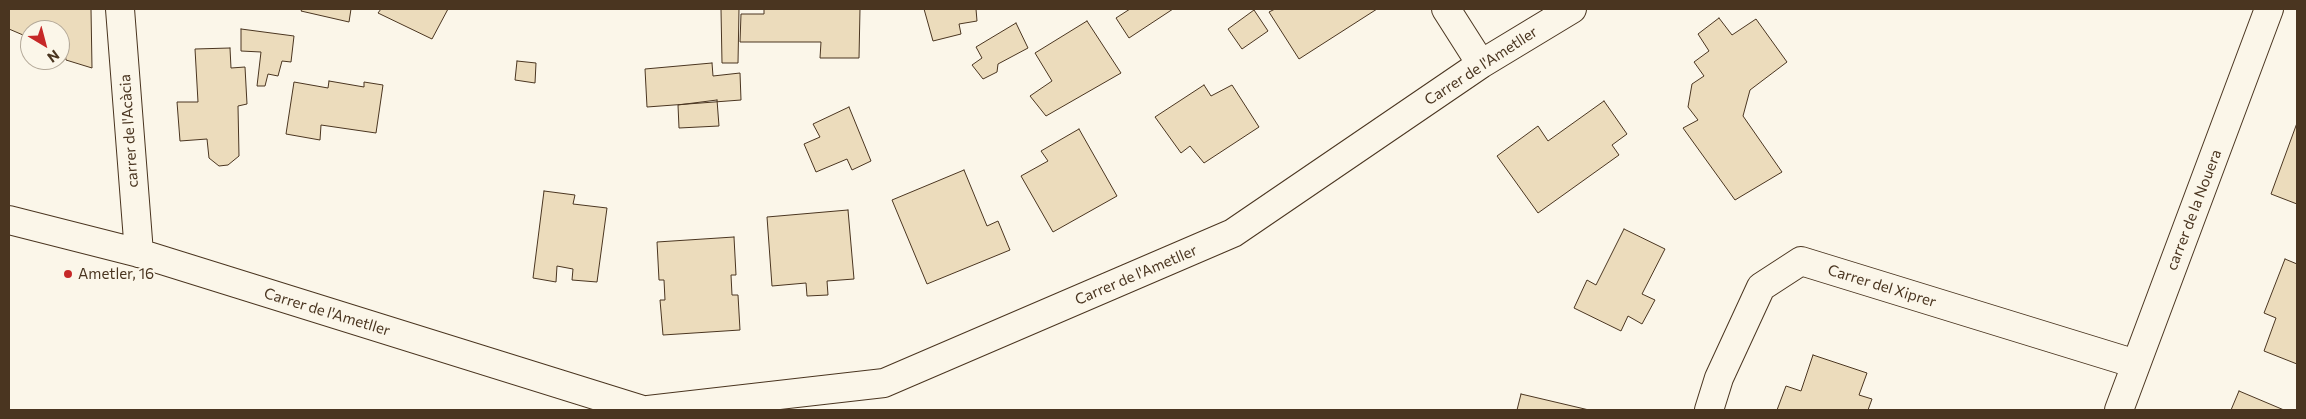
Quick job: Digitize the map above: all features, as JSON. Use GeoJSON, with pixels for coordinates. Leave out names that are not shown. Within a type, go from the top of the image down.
{"type":"FeatureCollection","features":[{"type":"Feature","properties":{"kind":"street","name":"carrer de l'Acàcia"},"geometry":{"type":"LineString","coordinates":[[120,9],[139,253]]}},
{"type":"Feature","properties":{"kind":"street"},"geometry":{"type":"LineString","coordinates":[[1446,9],[1482,64]]}},
{"type":"Feature","properties":{"kind":"street","name":"Carrer de l'Ametller"},"geometry":{"type":"LineString","coordinates":[[648,410],[884,383],[1233,233],[1482,64],[1572,9]]}},
{"type":"Feature","properties":{"kind":"street","name":"carrer de la Nouera"},"geometry":{"type":"LineString","coordinates":[[2119,410],[2269,9]]}},
{"type":"Feature","properties":{"kind":"street","name":"Carrer de l'Ametller"},"geometry":{"type":"LineString","coordinates":[[9,220],[139,253],[643,410]]}},
{"type":"Feature","properties":{"kind":"street","name":"Carrer del Xiprer"},"geometry":{"type":"LineString","coordinates":[[1709,410],[1719,378],[1761,287],[1801,261],[2136,364]]}},
{"type":"Feature","properties":{"kind":"building"},"geometry":{"type":"Polygon","coordinates":[[[9,9],[91,9],[92,68],[70,61],[70,20],[20,20],[20,34],[9,29],[9,9]]]}},
{"type":"Feature","properties":{"kind":"building"},"geometry":{"type":"Polygon","coordinates":[[[302,9],[351,9],[349,22],[301,11],[302,9]]]}},
{"type":"Feature","properties":{"kind":"building"},"geometry":{"type":"Polygon","coordinates":[[[381,9],[448,9],[432,39],[378,13],[381,9]]]}},
{"type":"Feature","properties":{"kind":"building"},"geometry":{"type":"Polygon","coordinates":[[[721,9],[739,9],[738,63],[722,63],[721,9]]]}},
{"type":"Feature","properties":{"kind":"building"},"geometry":{"type":"Polygon","coordinates":[[[764,9],[860,9],[859,58],[820,58],[821,42],[740,42],[741,14],[764,14],[764,9]]]}},
{"type":"Feature","properties":{"kind":"building"},"geometry":{"type":"Polygon","coordinates":[[[924,9],[976,9],[977,21],[959,24],[961,34],[933,41],[924,9]]]}},
{"type":"Feature","properties":{"kind":"building"},"geometry":{"type":"Polygon","coordinates":[[[1130,9],[1173,9],[1129,38],[1116,18],[1130,9]]]}},
{"type":"Feature","properties":{"kind":"building"},"geometry":{"type":"Polygon","coordinates":[[[1275,9],[1377,9],[1299,59],[1269,12],[1275,9]]]}},
{"type":"Feature","properties":{"kind":"building"},"geometry":{"type":"Polygon","coordinates":[[[1254,10],[1268,31],[1242,49],[1228,29],[1254,10]]]}},
{"type":"Feature","properties":{"kind":"building"},"geometry":{"type":"Polygon","coordinates":[[[1719,18],[1732,35],[1756,19],[1787,62],[1750,90],[1743,116],[1782,172],[1735,200],[1683,128],[1698,120],[1688,107],[1692,84],[1704,76],[1694,62],[1709,51],[1698,34],[1719,18]]]}},
{"type":"Feature","properties":{"kind":"building"},"geometry":{"type":"Polygon","coordinates":[[[1087,21],[1121,73],[1046,116],[1030,96],[1052,81],[1035,53],[1087,21]]]}},
{"type":"Feature","properties":{"kind":"building"},"geometry":{"type":"Polygon","coordinates":[[[1016,23],[1028,48],[998,64],[997,72],[983,79],[972,65],[982,58],[976,47],[1016,23]]]}},
{"type":"Feature","properties":{"kind":"building"},"geometry":{"type":"Polygon","coordinates":[[[241,29],[294,36],[291,62],[282,61],[278,76],[268,74],[265,86],[257,86],[261,52],[241,51],[241,29]]]}},
{"type":"Feature","properties":{"kind":"building"},"geometry":{"type":"Polygon","coordinates":[[[230,48],[231,68],[245,67],[247,104],[238,106],[239,156],[228,165],[219,166],[209,158],[207,139],[180,141],[177,102],[198,102],[195,49],[230,48]]]}},
{"type":"Feature","properties":{"kind":"building"},"geometry":{"type":"Polygon","coordinates":[[[517,61],[536,63],[535,83],[515,80],[517,61]]]}},
{"type":"Feature","properties":{"kind":"building"},"geometry":{"type":"Polygon","coordinates":[[[712,63],[713,76],[740,73],[741,100],[647,107],[645,69],[712,63]]]}},
{"type":"Feature","properties":{"kind":"building"},"geometry":{"type":"Polygon","coordinates":[[[329,81],[364,87],[364,82],[383,85],[376,133],[321,125],[320,140],[286,134],[294,82],[328,88],[329,81]]]}},
{"type":"Feature","properties":{"kind":"building"},"geometry":{"type":"Polygon","coordinates":[[[1204,85],[1211,96],[1232,85],[1259,127],[1204,163],[1190,146],[1181,153],[1155,117],[1204,85]]]}},
{"type":"Feature","properties":{"kind":"building"},"geometry":{"type":"Polygon","coordinates":[[[717,100],[719,126],[679,128],[678,105],[717,100]]]}},
{"type":"Feature","properties":{"kind":"building"},"geometry":{"type":"Polygon","coordinates":[[[1604,101],[1627,134],[1612,145],[1619,155],[1538,213],[1497,156],[1538,126],[1548,141],[1604,101]]]}},
{"type":"Feature","properties":{"kind":"building"},"geometry":{"type":"Polygon","coordinates":[[[849,107],[871,161],[852,170],[847,159],[816,172],[804,144],[820,137],[813,124],[849,107]]]}},
{"type":"Feature","properties":{"kind":"building"},"geometry":{"type":"Polygon","coordinates":[[[2297,123],[2297,204],[2271,194],[2297,123]]]}},
{"type":"Feature","properties":{"kind":"building"},"geometry":{"type":"Polygon","coordinates":[[[1079,129],[1117,196],[1053,232],[1021,176],[1048,161],[1041,151],[1079,129]]]}},
{"type":"Feature","properties":{"kind":"building"},"geometry":{"type":"Polygon","coordinates":[[[964,170],[987,226],[998,221],[1010,250],[927,284],[892,200],[964,170]]]}},
{"type":"Feature","properties":{"kind":"building"},"geometry":{"type":"Polygon","coordinates":[[[544,191],[575,195],[573,204],[607,208],[597,282],[572,280],[573,269],[557,266],[556,282],[533,278],[544,191]]]}},
{"type":"Feature","properties":{"kind":"building"},"geometry":{"type":"Polygon","coordinates":[[[848,210],[854,279],[827,281],[828,295],[807,296],[806,283],[772,286],[767,217],[848,210]]]}},
{"type":"Feature","properties":{"kind":"building"},"geometry":{"type":"Polygon","coordinates":[[[1624,229],[1665,249],[1642,294],[1655,300],[1642,324],[1628,316],[1621,331],[1574,308],[1587,280],[1596,285],[1624,229]]]}},
{"type":"Feature","properties":{"kind":"building"},"geometry":{"type":"Polygon","coordinates":[[[734,237],[736,275],[731,275],[732,295],[738,295],[740,330],[663,335],[660,300],[665,300],[664,280],[659,280],[657,242],[734,237]]]}},
{"type":"Feature","properties":{"kind":"building"},"geometry":{"type":"Polygon","coordinates":[[[2285,259],[2297,264],[2297,364],[2264,351],[2276,318],[2264,313],[2285,259]]]}},
{"type":"Feature","properties":{"kind":"building"},"geometry":{"type":"Polygon","coordinates":[[[1813,355],[1867,373],[1859,395],[1872,399],[1868,410],[1777,410],[1786,386],[1801,391],[1813,355]]]}},
{"type":"Feature","properties":{"kind":"building"},"geometry":{"type":"Polygon","coordinates":[[[2239,391],[2284,410],[2231,410],[2239,391]]]}},
{"type":"Feature","properties":{"kind":"building"},"geometry":{"type":"Polygon","coordinates":[[[1521,394],[1589,410],[1517,410],[1521,394]]]}},
{"type":"Feature","properties":{"kind":"place","name":"Ametler, 16"},"geometry":{"type":"Point","coordinates":[68,274]}}]}
